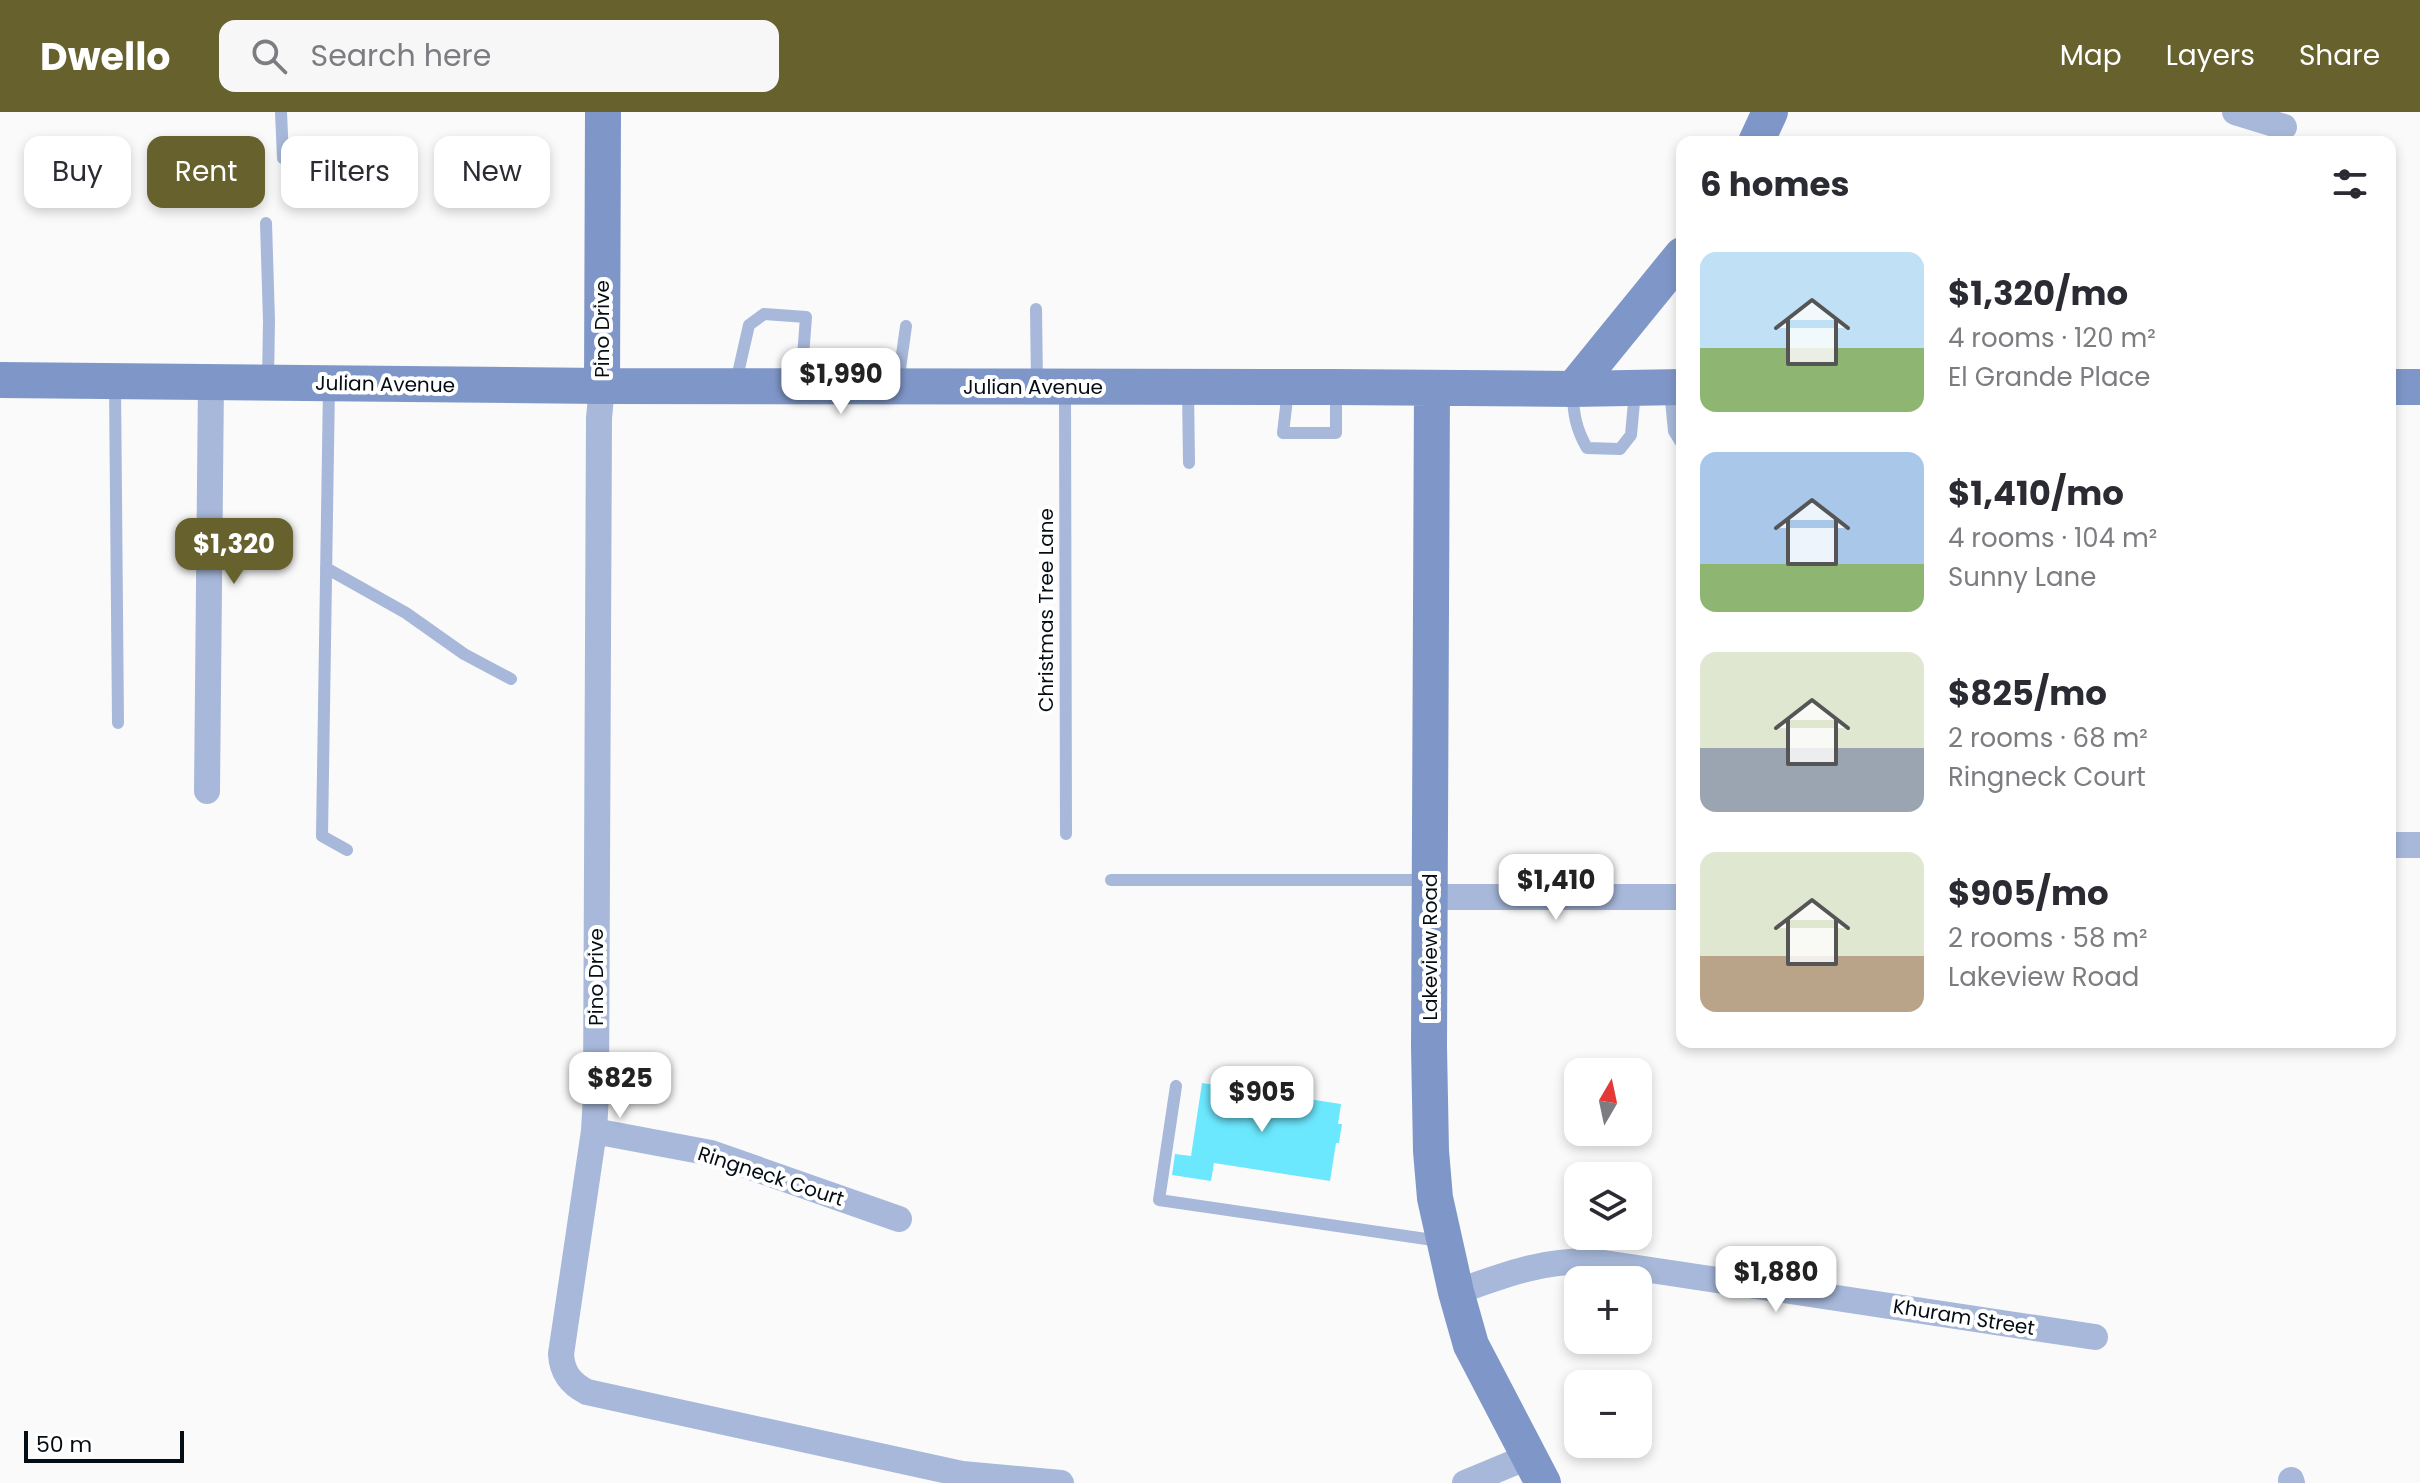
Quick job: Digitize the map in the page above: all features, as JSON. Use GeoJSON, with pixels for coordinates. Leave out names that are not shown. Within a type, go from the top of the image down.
{"type":"FeatureCollection","features":[{"type":"Feature","properties":{"kind":"main road","name":"Pino Drive"},"geometry":{"type":"LineString","coordinates":[[602,386],[603,112]]}},
{"type":"Feature","properties":{"kind":"main road"},"geometry":{"type":"LineString","coordinates":[[1759,136],[1770,112]]}},
{"type":"Feature","properties":{"kind":"main road"},"geometry":{"type":"LineString","coordinates":[[1573,389],[1676,262]]}},
{"type":"Feature","properties":{"kind":"main road","name":"Julian Avenue"},"geometry":{"type":"LineString","coordinates":[[0,380],[602,386],[1662,388]]}},
{"type":"Feature","properties":{"kind":"main road"},"geometry":{"type":"LineString","coordinates":[[2396,387],[2420,387]]}},
{"type":"Feature","properties":{"kind":"main road","name":"Lakeview Road"},"geometry":{"type":"LineString","coordinates":[[1432,389],[1430,1122],[1435,1198],[1443,1242],[1471,1345],[1536,1470]]}},
{"type":"Feature","properties":{"kind":"street"},"geometry":{"type":"LineString","coordinates":[[2235,112],[2286,127]]}},
{"type":"Feature","properties":{"kind":"street"},"geometry":{"type":"LineString","coordinates":[[207,791],[211,381]]}},
{"type":"Feature","properties":{"kind":"street","name":"Pino Drive"},"geometry":{"type":"LineString","coordinates":[[602,386],[599,418],[594,1131],[561,1354],[564,1372],[577,1387],[587,1392],[962,1474],[1061,1483]]}},
{"type":"Feature","properties":{"kind":"street"},"geometry":{"type":"LineString","coordinates":[[2396,845],[2420,845]]}},
{"type":"Feature","properties":{"kind":"street"},"geometry":{"type":"LineString","coordinates":[[1430,889],[1676,897]]}},
{"type":"Feature","properties":{"kind":"street","name":"Ringneck Court"},"geometry":{"type":"LineString","coordinates":[[594,1131],[711,1153],[899,1219]]}},
{"type":"Feature","properties":{"kind":"street","name":"Khuram Street"},"geometry":{"type":"LineString","coordinates":[[1456,1292],[1532,1266],[1591,1261],[2095,1337]]}},
{"type":"Feature","properties":{"kind":"street"},"geometry":{"type":"LineString","coordinates":[[1465,1483],[1536,1470]]}},
{"type":"Feature","properties":{"kind":"lane"},"geometry":{"type":"LineString","coordinates":[[281,112],[282,136]]}},
{"type":"Feature","properties":{"kind":"lane"},"geometry":{"type":"LineString","coordinates":[[266,223],[268,382]]}},
{"type":"Feature","properties":{"kind":"lane","name":"Christmas Tree Lane"},"geometry":{"type":"LineString","coordinates":[[1036,309],[1051,387],[1066,834]]}},
{"type":"Feature","properties":{"kind":"lane"},"geometry":{"type":"LineString","coordinates":[[735,386],[749,325],[764,314],[806,317],[800,386]]}},
{"type":"Feature","properties":{"kind":"lane"},"geometry":{"type":"LineString","coordinates":[[897,386],[906,326]]}},
{"type":"Feature","properties":{"kind":"lane"},"geometry":{"type":"LineString","coordinates":[[115,381],[118,723]]}},
{"type":"Feature","properties":{"kind":"lane"},"geometry":{"type":"LineString","coordinates":[[329,383],[322,836],[347,850]]}},
{"type":"Feature","properties":{"kind":"lane"},"geometry":{"type":"LineString","coordinates":[[1188,387],[1189,463]]}},
{"type":"Feature","properties":{"kind":"lane"},"geometry":{"type":"LineString","coordinates":[[1573,389],[1573,412],[1587,448],[1620,449],[1662,388]]}},
{"type":"Feature","properties":{"kind":"lane"},"geometry":{"type":"LineString","coordinates":[[1662,388],[1676,434]]}},
{"type":"Feature","properties":{"kind":"lane"},"geometry":{"type":"LineString","coordinates":[[326,568],[406,613],[464,654],[511,679]]}},
{"type":"Feature","properties":{"kind":"lane"},"geometry":{"type":"LineString","coordinates":[[1111,880],[1430,889]]}},
{"type":"Feature","properties":{"kind":"lane"},"geometry":{"type":"LineString","coordinates":[[1176,1086],[1159,1200],[1443,1242]]}},
{"type":"Feature","properties":{"kind":"building"},"geometry":{"type":"Polygon","coordinates":[[[1202,1083],[1341,1104],[1338,1124],[1342,1124],[1330,1181],[1214,1163],[1211,1181],[1172,1175],[1175,1154],[1191,1156],[1202,1083]]]}}]}
